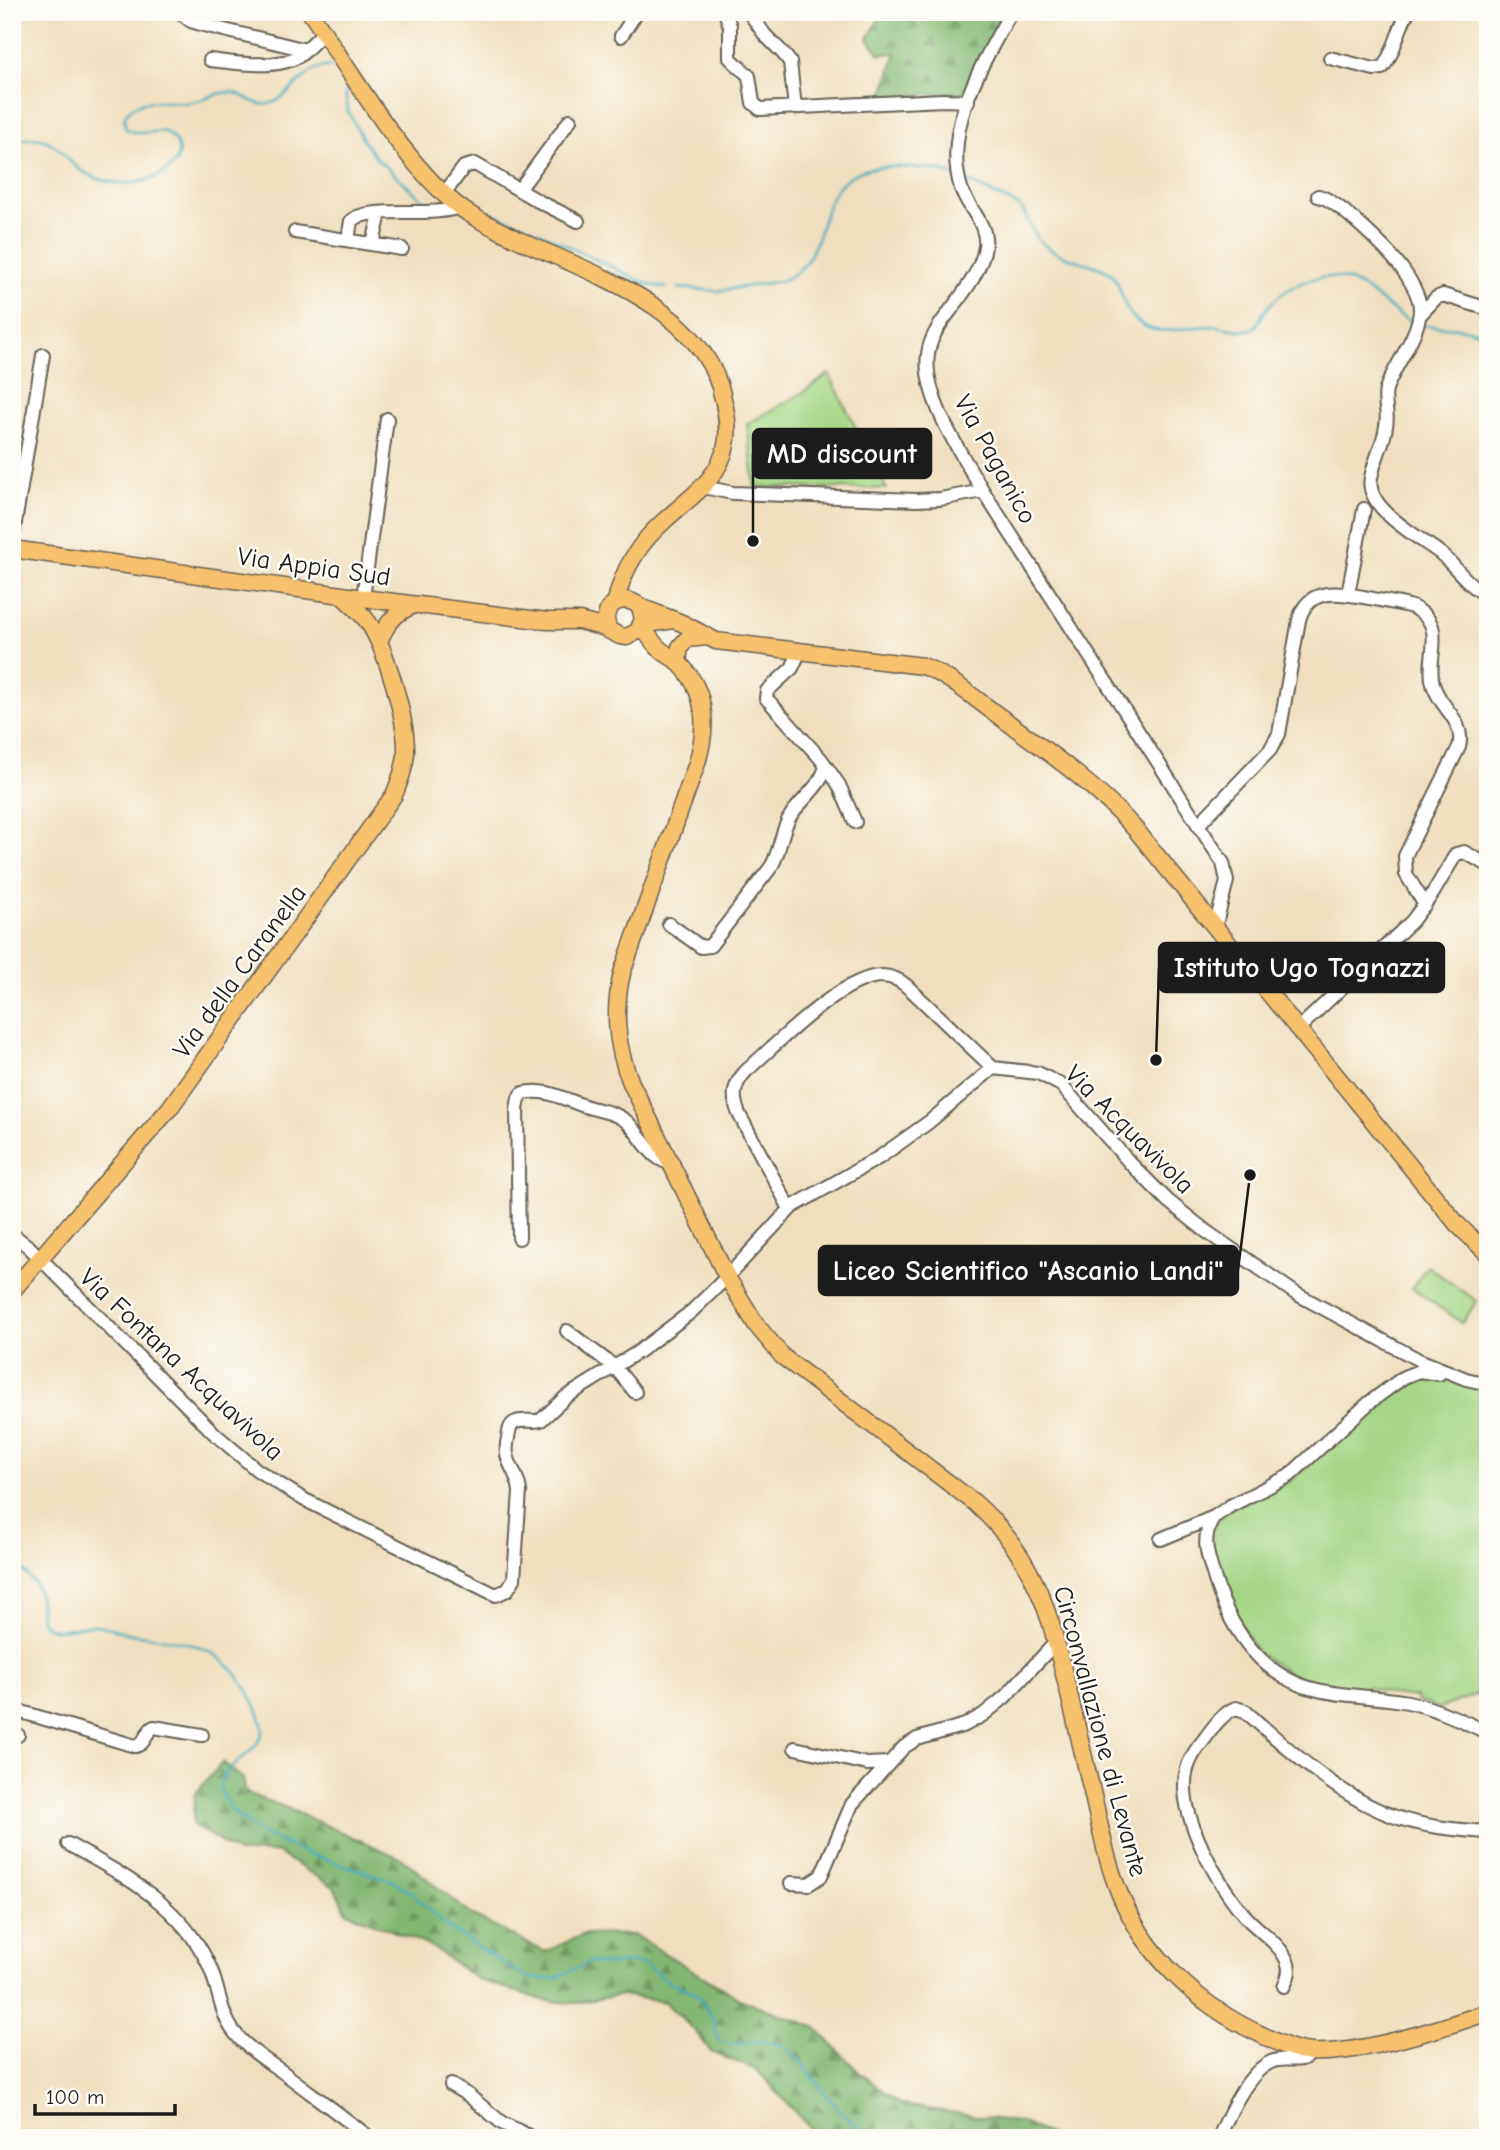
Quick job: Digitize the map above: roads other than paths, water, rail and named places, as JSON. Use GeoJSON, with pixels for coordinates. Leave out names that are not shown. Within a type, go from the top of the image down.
{"type":"FeatureCollection","features":[{"type":"Feature","properties":{"kind":"main road"},"geometry":{"type":"LineString","coordinates":[[310,12],[391,130],[444,194],[488,225],[629,292],[668,316],[693,338],[713,370],[723,397],[727,422],[727,440],[723,456],[703,487],[655,530],[629,563],[606,617],[609,629],[620,636],[662,651]]}},
{"type":"Feature","properties":{"kind":"main road","name":"Via Appia Sud"},"geometry":{"type":"LineString","coordinates":[[12,549],[415,605],[547,621],[579,621],[609,629]]}},
{"type":"Feature","properties":{"kind":"main road"},"geometry":{"type":"LineString","coordinates":[[627,637],[638,631],[643,619],[629,586],[629,563]]}},
{"type":"Feature","properties":{"kind":"main road","name":"Via della Caranella"},"geometry":{"type":"LineString","coordinates":[[341,595],[363,615],[379,642]]}},
{"type":"Feature","properties":{"kind":"main road","name":"Via della Caranella"},"geometry":{"type":"LineString","coordinates":[[12,1291],[169,1109],[394,795],[404,769],[405,736],[370,599]]}},
{"type":"Feature","properties":{"kind":"main road"},"geometry":{"type":"LineString","coordinates":[[579,621],[629,599],[707,637],[729,643],[914,663],[945,678],[1062,763],[1115,809],[1153,850],[1465,1233],[1488,1254]]}},
{"type":"Feature","properties":{"kind":"main road"},"geometry":{"type":"LineString","coordinates":[[379,642],[393,617],[415,605]]}},
{"type":"Feature","properties":{"kind":"main road"},"geometry":{"type":"LineString","coordinates":[[642,625],[673,620]]}},
{"type":"Feature","properties":{"kind":"main road","name":"Circonvallazione di Levante"},"geometry":{"type":"LineString","coordinates":[[642,625],[662,651],[690,675],[702,700],[702,743],[626,958],[616,1013],[617,1036],[629,1077],[727,1278],[762,1332],[783,1357],[957,1488],[999,1527],[1020,1552],[1034,1576],[1046,1607],[1119,1893],[1138,1929],[1170,1970],[1215,2008],[1255,2032],[1289,2047],[1312,2052],[1343,2050],[1387,2041],[1447,2026],[1488,2012]]}},
{"type":"Feature","properties":{"kind":"main road"},"geometry":{"type":"LineString","coordinates":[[678,662],[680,647],[687,639],[707,637]]}},
{"type":"Feature","properties":{"kind":"street"},"geometry":{"type":"LineString","coordinates":[[180,12],[204,25],[306,50]]}},
{"type":"Feature","properties":{"kind":"street"},"geometry":{"type":"LineString","coordinates":[[621,37],[637,12]]}},
{"type":"Feature","properties":{"kind":"street"},"geometry":{"type":"LineString","coordinates":[[725,12],[730,26],[730,58],[749,76],[755,106],[764,110],[943,100],[968,101]]}},
{"type":"Feature","properties":{"kind":"street"},"geometry":{"type":"LineString","coordinates":[[749,12],[765,36],[790,62],[795,108]]}},
{"type":"Feature","properties":{"kind":"street","name":"Via Paganico"},"geometry":{"type":"LineString","coordinates":[[1011,12],[980,71],[958,135],[956,159],[963,195],[983,229],[985,249],[970,281],[935,332],[929,349],[928,365],[932,389],[945,420],[983,491],[1223,863],[1227,878],[1215,927]]}},
{"type":"Feature","properties":{"kind":"street"},"geometry":{"type":"LineString","coordinates":[[1330,58],[1374,69],[1382,68],[1408,12]]}},
{"type":"Feature","properties":{"kind":"street"},"geometry":{"type":"LineString","coordinates":[[210,60],[252,64],[288,61],[298,58],[324,32]]}},
{"type":"Feature","properties":{"kind":"street"},"geometry":{"type":"LineString","coordinates":[[519,190],[570,120]]}},
{"type":"Feature","properties":{"kind":"street"},"geometry":{"type":"LineString","coordinates":[[444,194],[461,170],[472,163],[578,221]]}},
{"type":"Feature","properties":{"kind":"street"},"geometry":{"type":"LineString","coordinates":[[1318,196],[1334,202],[1400,267],[1416,294],[1420,315]]}},
{"type":"Feature","properties":{"kind":"street"},"geometry":{"type":"LineString","coordinates":[[348,240],[350,223],[363,214],[438,213],[460,207]]}},
{"type":"Feature","properties":{"kind":"street"},"geometry":{"type":"LineString","coordinates":[[373,244],[380,213]]}},
{"type":"Feature","properties":{"kind":"street"},"geometry":{"type":"LineString","coordinates":[[295,232],[402,249]]}},
{"type":"Feature","properties":{"kind":"street"},"geometry":{"type":"LineString","coordinates":[[1488,309],[1443,295],[1436,298],[1420,315],[1386,389],[1387,425],[1370,479],[1371,491],[1384,512],[1452,562],[1475,589],[1488,595]]}},
{"type":"Feature","properties":{"kind":"street"},"geometry":{"type":"LineString","coordinates":[[12,541],[43,355]]}},
{"type":"Feature","properties":{"kind":"street"},"geometry":{"type":"LineString","coordinates":[[370,599],[387,419]]}},
{"type":"Feature","properties":{"kind":"street"},"geometry":{"type":"LineString","coordinates":[[703,487],[733,493],[911,500],[940,499],[983,491]]}},
{"type":"Feature","properties":{"kind":"street"},"geometry":{"type":"LineString","coordinates":[[1348,594],[1364,509]]}},
{"type":"Feature","properties":{"kind":"street"},"geometry":{"type":"LineString","coordinates":[[1198,825],[1269,750],[1279,734],[1299,620],[1305,606],[1325,594],[1348,594],[1406,606],[1427,617],[1434,636],[1433,683],[1460,731],[1460,747],[1405,859],[1407,876],[1425,905]]}},
{"type":"Feature","properties":{"kind":"street"},"geometry":{"type":"LineString","coordinates":[[800,651],[792,668],[763,697],[815,751],[839,785],[855,822]]}},
{"type":"Feature","properties":{"kind":"street"},"geometry":{"type":"LineString","coordinates":[[669,924],[701,947],[711,945],[771,867],[789,819],[823,775],[826,766]]}},
{"type":"Feature","properties":{"kind":"street"},"geometry":{"type":"LineString","coordinates":[[1298,1030],[1408,925],[1425,905],[1452,859],[1459,852],[1488,865]]}},
{"type":"Feature","properties":{"kind":"street"},"geometry":{"type":"LineString","coordinates":[[727,1278],[790,1209],[886,1153],[936,1117],[993,1068],[910,989],[895,979],[874,977],[835,995],[746,1071],[735,1087],[737,1110],[790,1209]]}},
{"type":"Feature","properties":{"kind":"street","name":"Via Acquavivola"},"geometry":{"type":"LineString","coordinates":[[993,1068],[1038,1073],[1054,1079],[1161,1195],[1207,1232],[1306,1300],[1419,1360],[1466,1379],[1488,1384]]}},
{"type":"Feature","properties":{"kind":"street"},"geometry":{"type":"LineString","coordinates":[[519,1238],[517,1110],[519,1098],[523,1093],[557,1095],[619,1116],[635,1130],[657,1157],[673,1163]]}},
{"type":"Feature","properties":{"kind":"street"},"geometry":{"type":"LineString","coordinates":[[12,1234],[39,1259]]}},
{"type":"Feature","properties":{"kind":"street","name":"Via Fontana Acquavivola"},"geometry":{"type":"LineString","coordinates":[[39,1259],[215,1434],[260,1473],[303,1499],[492,1595],[499,1595],[507,1590],[515,1573],[514,1553],[520,1516],[520,1490],[506,1455],[510,1428],[520,1421],[541,1420],[564,1399],[686,1317],[727,1278]]}},
{"type":"Feature","properties":{"kind":"street"},"geometry":{"type":"LineString","coordinates":[[567,1331],[615,1367],[635,1392]]}},
{"type":"Feature","properties":{"kind":"street"},"geometry":{"type":"LineString","coordinates":[[1161,1539],[1214,1517],[1293,1473],[1370,1402],[1407,1375],[1422,1371],[1466,1379]]}},
{"type":"Feature","properties":{"kind":"street"},"geometry":{"type":"LineString","coordinates":[[1214,1517],[1206,1532],[1205,1543],[1217,1588],[1235,1624],[1265,1666],[1278,1675],[1315,1690],[1416,1704],[1449,1715],[1488,1733]]}},
{"type":"Feature","properties":{"kind":"street"},"geometry":{"type":"LineString","coordinates":[[791,1883],[811,1883],[821,1876],[852,1804],[888,1763],[911,1742],[965,1725],[989,1710],[1056,1642]]}},
{"type":"Feature","properties":{"kind":"street"},"geometry":{"type":"LineString","coordinates":[[1284,1986],[1289,1970],[1286,1958],[1244,1914],[1221,1882],[1204,1850],[1188,1803],[1186,1776],[1190,1761],[1204,1739],[1228,1711],[1236,1708],[1245,1711],[1306,1763],[1379,1810],[1430,1825],[1488,1832]]}},
{"type":"Feature","properties":{"kind":"street"},"geometry":{"type":"LineString","coordinates":[[12,1709],[135,1746],[143,1742],[149,1730],[155,1727],[202,1735]]}},
{"type":"Feature","properties":{"kind":"street"},"geometry":{"type":"LineString","coordinates":[[795,1748],[867,1764],[888,1763]]}},
{"type":"Feature","properties":{"kind":"street"},"geometry":{"type":"LineString","coordinates":[[68,1844],[133,1881],[169,1911],[191,1936],[206,1959],[227,2020],[236,2034],[370,2138]]}},
{"type":"Feature","properties":{"kind":"street"},"geometry":{"type":"LineString","coordinates":[[1219,2138],[1242,2093],[1265,2065],[1277,2060],[1302,2060],[1312,2052]]}},
{"type":"Feature","properties":{"kind":"street"},"geometry":{"type":"LineString","coordinates":[[451,2085],[468,2095],[502,2123],[533,2138]]}},
{"type":"Feature","properties":{"kind":"waterway"},"geometry":{"type":"LineString","coordinates":[[12,141],[32,138],[49,142],[80,170],[95,178],[130,183],[149,180],[168,170],[178,156],[178,148],[174,139],[164,131],[137,133],[126,129],[124,118],[137,105],[155,101],[193,102],[230,92],[256,103],[270,104],[317,69],[328,66],[340,69]]}},
{"type":"Feature","properties":{"kind":"waterway"},"geometry":{"type":"LineString","coordinates":[[347,80],[348,111],[365,143],[377,159],[423,200],[434,204]]}},
{"type":"Feature","properties":{"kind":"waterway"},"geometry":{"type":"LineString","coordinates":[[678,288],[718,291],[781,281],[800,269],[812,252],[834,194],[847,178],[868,169],[921,168],[954,175]]}},
{"type":"Feature","properties":{"kind":"waterway"},"geometry":{"type":"LineString","coordinates":[[963,179],[1019,206],[1038,239],[1050,249],[1112,274],[1132,315],[1151,329],[1163,331],[1215,326],[1252,329],[1284,292],[1302,283],[1329,277],[1353,282],[1412,322]]}},
{"type":"Feature","properties":{"kind":"waterway"},"geometry":{"type":"LineString","coordinates":[[488,212],[522,224],[647,284],[667,288]]}},
{"type":"Feature","properties":{"kind":"waterway"},"geometry":{"type":"LineString","coordinates":[[1422,325],[1468,329],[1488,335]]}},
{"type":"Feature","properties":{"kind":"waterway"},"geometry":{"type":"LineString","coordinates":[[12,1563],[27,1574],[34,1584],[39,1595],[41,1620],[46,1626],[59,1630],[96,1625],[185,1643],[214,1655],[239,1677],[260,1717],[263,1730],[254,1747],[226,1773],[220,1789],[230,1809],[257,1832],[304,1852],[393,1881],[410,1892],[450,1929],[523,1976],[556,1978],[589,1962],[609,1965],[632,1962],[644,1964],[670,1982],[696,1993],[712,2017],[719,2041],[733,2044],[763,2041],[786,2048],[806,2067],[832,2102],[871,2138]]}},
{"type":"Feature","properties":{"kind":"place","name":"MD discount"},"geometry":{"type":"Point","coordinates":[753,541]}},
{"type":"Feature","properties":{"kind":"place","name":"Istituto Ugo Tognazzi"},"geometry":{"type":"Point","coordinates":[1156,1060]}},
{"type":"Feature","properties":{"kind":"place","name":"Liceo Scientifico \"Ascanio Landi\""},"geometry":{"type":"Point","coordinates":[1250,1175]}}]}
